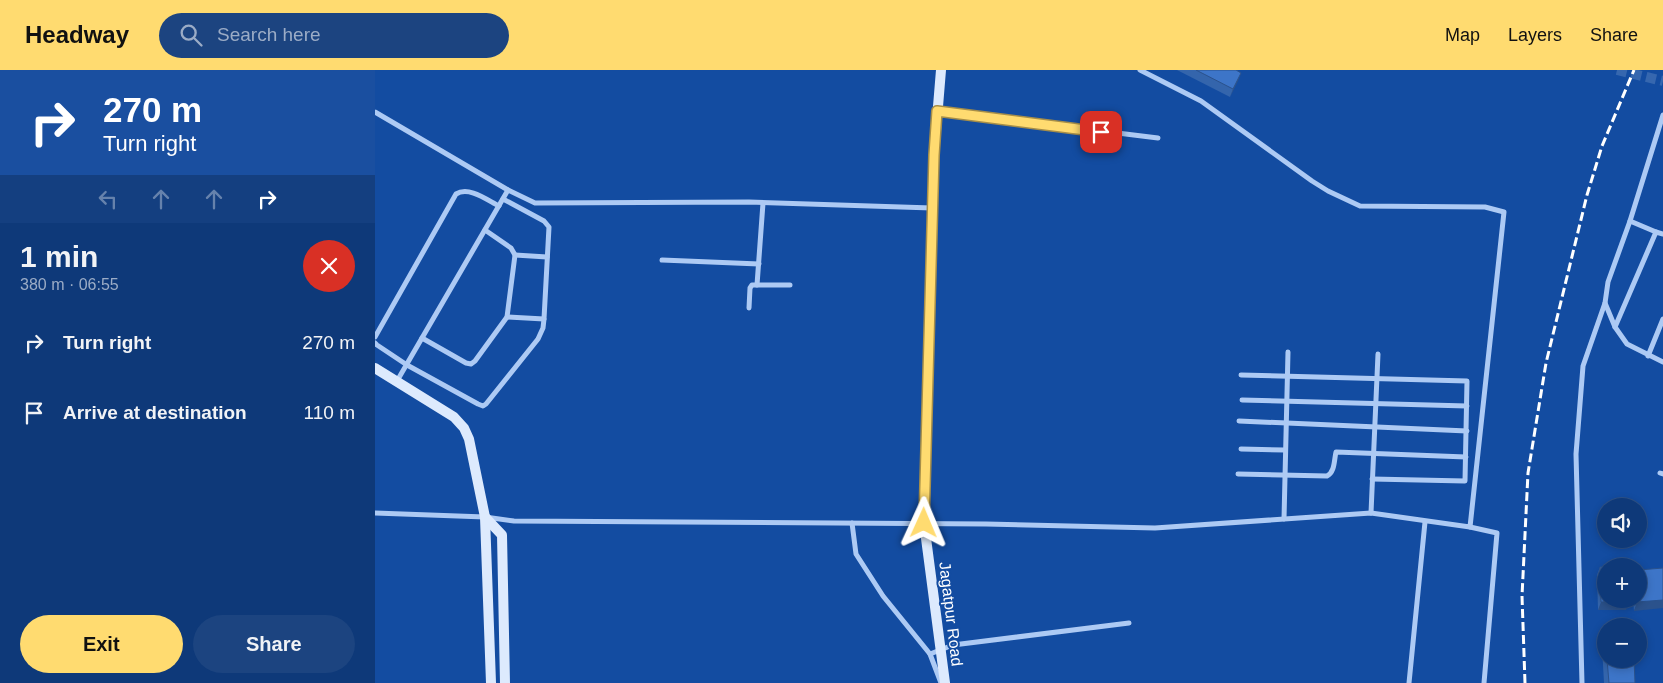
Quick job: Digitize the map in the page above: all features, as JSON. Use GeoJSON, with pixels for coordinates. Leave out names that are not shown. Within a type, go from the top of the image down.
{"type":"FeatureCollection","features":[{"type":"Feature","properties":{"kind":"street","name":"Jagatpur Road"},"geometry":{"type":"LineString","coordinates":[[941,70],[934,155],[924,523],[935,652],[943,683]]}},
{"type":"Feature","properties":{"kind":"street"},"geometry":{"type":"LineString","coordinates":[[1140,70],[1201,101],[1328,192],[1360,206],[1485,207],[1504,212],[1470,527]]}},
{"type":"Feature","properties":{"kind":"street"},"geometry":{"type":"LineString","coordinates":[[937,111],[1158,138]]}},
{"type":"Feature","properties":{"kind":"street"},"geometry":{"type":"LineString","coordinates":[[375,112],[508,190],[535,203],[763,203],[933,208]]}},
{"type":"Feature","properties":{"kind":"street"},"geometry":{"type":"LineString","coordinates":[[1583,683],[1576,454],[1583,366],[1605,304],[1608,282],[1630,220],[1663,115]]}},
{"type":"Feature","properties":{"kind":"street"},"geometry":{"type":"LineString","coordinates":[[397,381],[508,190]]}},
{"type":"Feature","properties":{"kind":"street"},"geometry":{"type":"LineString","coordinates":[[375,337],[456,194],[461,191],[467,191],[499,206]]}},
{"type":"Feature","properties":{"kind":"street"},"geometry":{"type":"LineString","coordinates":[[375,343],[407,364],[483,406],[538,339],[543,328],[544,319],[549,226],[547,223],[503,199]]}},
{"type":"Feature","properties":{"kind":"street"},"geometry":{"type":"LineString","coordinates":[[757,285],[763,203]]}},
{"type":"Feature","properties":{"kind":"street"},"geometry":{"type":"LineString","coordinates":[[1630,220],[1663,234]]}},
{"type":"Feature","properties":{"kind":"street"},"geometry":{"type":"LineString","coordinates":[[422,338],[471,364],[507,317],[515,255],[511,248],[485,230]]}},
{"type":"Feature","properties":{"kind":"street"},"geometry":{"type":"LineString","coordinates":[[1615,327],[1656,232]]}},
{"type":"Feature","properties":{"kind":"street"},"geometry":{"type":"LineString","coordinates":[[515,255],[547,257]]}},
{"type":"Feature","properties":{"kind":"street"},"geometry":{"type":"LineString","coordinates":[[662,260],[759,264]]}},
{"type":"Feature","properties":{"kind":"street"},"geometry":{"type":"LineString","coordinates":[[749,308],[750,288],[752,285],[790,285]]}},
{"type":"Feature","properties":{"kind":"street"},"geometry":{"type":"LineString","coordinates":[[1605,304],[1615,327],[1627,344],[1663,362]]}},
{"type":"Feature","properties":{"kind":"street"},"geometry":{"type":"LineString","coordinates":[[507,317],[544,319]]}},
{"type":"Feature","properties":{"kind":"street"},"geometry":{"type":"LineString","coordinates":[[1649,356],[1663,319]]}},
{"type":"Feature","properties":{"kind":"street"},"geometry":{"type":"LineString","coordinates":[[1284,519],[1288,352]]}},
{"type":"Feature","properties":{"kind":"street"},"geometry":{"type":"LineString","coordinates":[[1371,513],[1378,354]]}},
{"type":"Feature","properties":{"kind":"street"},"geometry":{"type":"LineString","coordinates":[[375,368],[454,417],[464,428],[469,438],[485,517],[491,683]]}},
{"type":"Feature","properties":{"kind":"street"},"geometry":{"type":"LineString","coordinates":[[1241,375],[1467,381],[1465,481],[1373,479]]}},
{"type":"Feature","properties":{"kind":"street"},"geometry":{"type":"LineString","coordinates":[[1242,400],[1467,406]]}},
{"type":"Feature","properties":{"kind":"street"},"geometry":{"type":"LineString","coordinates":[[1239,421],[1467,431]]}},
{"type":"Feature","properties":{"kind":"street"},"geometry":{"type":"LineString","coordinates":[[1241,449],[1285,450]]}},
{"type":"Feature","properties":{"kind":"street"},"geometry":{"type":"LineString","coordinates":[[1238,474],[1327,476],[1331,474],[1336,452],[1466,457]]}},
{"type":"Feature","properties":{"kind":"street"},"geometry":{"type":"LineString","coordinates":[[375,513],[485,517],[514,521],[924,523],[1155,528],[1371,513],[1470,527],[1497,533],[1484,683]]}},
{"type":"Feature","properties":{"kind":"street"},"geometry":{"type":"LineString","coordinates":[[485,517],[502,535],[505,683]]}},
{"type":"Feature","properties":{"kind":"street"},"geometry":{"type":"LineString","coordinates":[[1409,683],[1425,522]]}},
{"type":"Feature","properties":{"kind":"street","name":"Jagatpur Road"},"geometry":{"type":"LineString","coordinates":[[851,523],[856,554],[883,596],[935,652]]}},
{"type":"Feature","properties":{"kind":"street"},"geometry":{"type":"LineString","coordinates":[[935,652],[953,645],[1129,623]]}},
{"type":"Feature","properties":{"kind":"building"},"geometry":{"type":"Polygon","coordinates":[[[1196,70],[1236,70],[1241,73],[1233,89],[1196,70]]]}},
{"type":"Feature","properties":{"kind":"building"},"geometry":{"type":"Polygon","coordinates":[[[1663,568],[1663,600],[1647,601],[1647,569],[1663,568]]]}},
{"type":"Feature","properties":{"kind":"building"},"geometry":{"type":"Polygon","coordinates":[[[1608,668],[1634,668],[1635,683],[1609,683],[1608,668]]]}},
{"type":"Feature","properties":{"kind":"tunnel"},"geometry":{"type":"LineString","coordinates":[[1617,70],[1663,81]]}},
{"type":"Feature","properties":{"kind":"railway"},"geometry":{"type":"LineString","coordinates":[[1525,683],[1522,596],[1528,473],[1546,363],[1587,195],[1602,146],[1634,70]]}},
{"type":"Feature","properties":{"kind":"route"},"geometry":{"type":"LineString","coordinates":[[924,523],[934,155],[937,111],[1101,132]]}}]}
